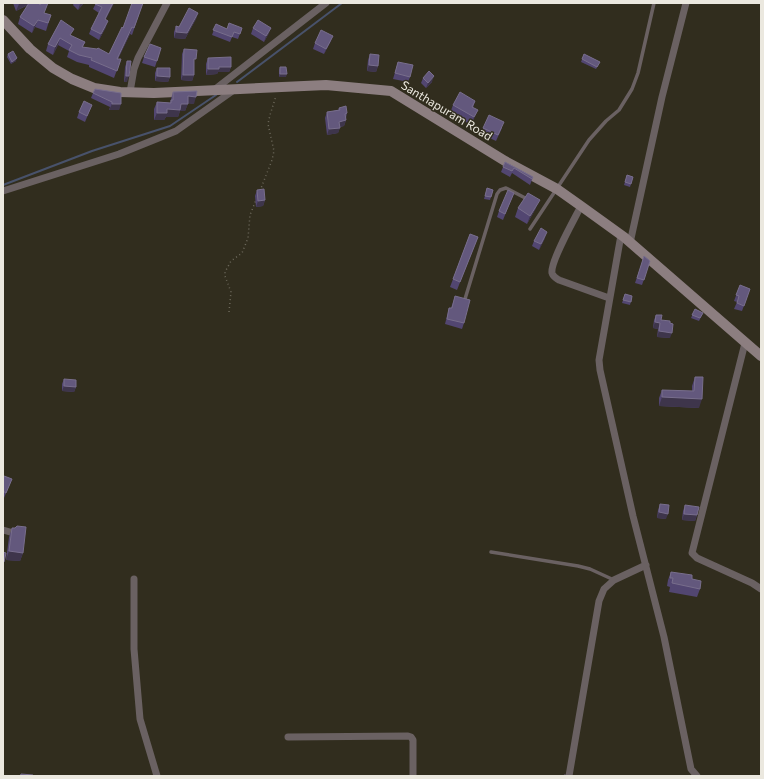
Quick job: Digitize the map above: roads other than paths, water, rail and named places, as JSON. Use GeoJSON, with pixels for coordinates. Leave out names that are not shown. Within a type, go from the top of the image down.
{"type":"FeatureCollection","features":[{"type":"Feature","properties":{"kind":"main road","name":"Santhapuram Road"},"geometry":{"type":"LineString","coordinates":[[3,20],[30,50],[53,68],[72,79],[94,88],[130,92],[326,85],[391,91],[505,161],[557,189],[581,206],[626,239],[761,356]]}},
{"type":"Feature","properties":{"kind":"street"},"geometry":{"type":"LineString","coordinates":[[130,92],[134,69],[138,58],[167,3]]}},
{"type":"Feature","properties":{"kind":"street"},"geometry":{"type":"LineString","coordinates":[[214,90],[326,3]]}},
{"type":"Feature","properties":{"kind":"street"},"geometry":{"type":"LineString","coordinates":[[686,3],[626,239],[609,298],[599,360],[633,516],[664,637],[692,769],[697,776]]}},
{"type":"Feature","properties":{"kind":"street"},"geometry":{"type":"LineString","coordinates":[[3,192],[119,154],[176,131],[236,88]]}},
{"type":"Feature","properties":{"kind":"street"},"geometry":{"type":"LineString","coordinates":[[581,206],[556,258],[552,272],[559,280],[609,298]]}},
{"type":"Feature","properties":{"kind":"street"},"geometry":{"type":"LineString","coordinates":[[745,343],[692,553],[697,558],[752,583],[761,589]]}},
{"type":"Feature","properties":{"kind":"street"},"geometry":{"type":"LineString","coordinates":[[569,776],[599,601],[604,589],[614,580],[646,565]]}},
{"type":"Feature","properties":{"kind":"street"},"geometry":{"type":"LineString","coordinates":[[134,579],[134,649],[140,719],[157,776]]}},
{"type":"Feature","properties":{"kind":"street"},"geometry":{"type":"LineString","coordinates":[[288,738],[408,736],[413,740],[413,776]]}},
{"type":"Feature","properties":{"kind":"lane"},"geometry":{"type":"LineString","coordinates":[[530,229],[589,140],[606,121],[619,110],[632,88],[638,73],[654,3]]}},
{"type":"Feature","properties":{"kind":"lane"},"geometry":{"type":"LineString","coordinates":[[465,299],[497,194],[500,190],[506,188],[531,201]]}},
{"type":"Feature","properties":{"kind":"lane"},"geometry":{"type":"LineString","coordinates":[[537,205],[543,208]]}},
{"type":"Feature","properties":{"kind":"lane"},"geometry":{"type":"LineString","coordinates":[[492,552],[578,566],[590,569],[614,580]]}},
{"type":"Feature","properties":{"kind":"waterway"},"geometry":{"type":"LineString","coordinates":[[237,82],[342,3]]}},
{"type":"Feature","properties":{"kind":"waterway"},"geometry":{"type":"LineString","coordinates":[[3,185],[92,151],[170,126],[216,95]]}}]}
